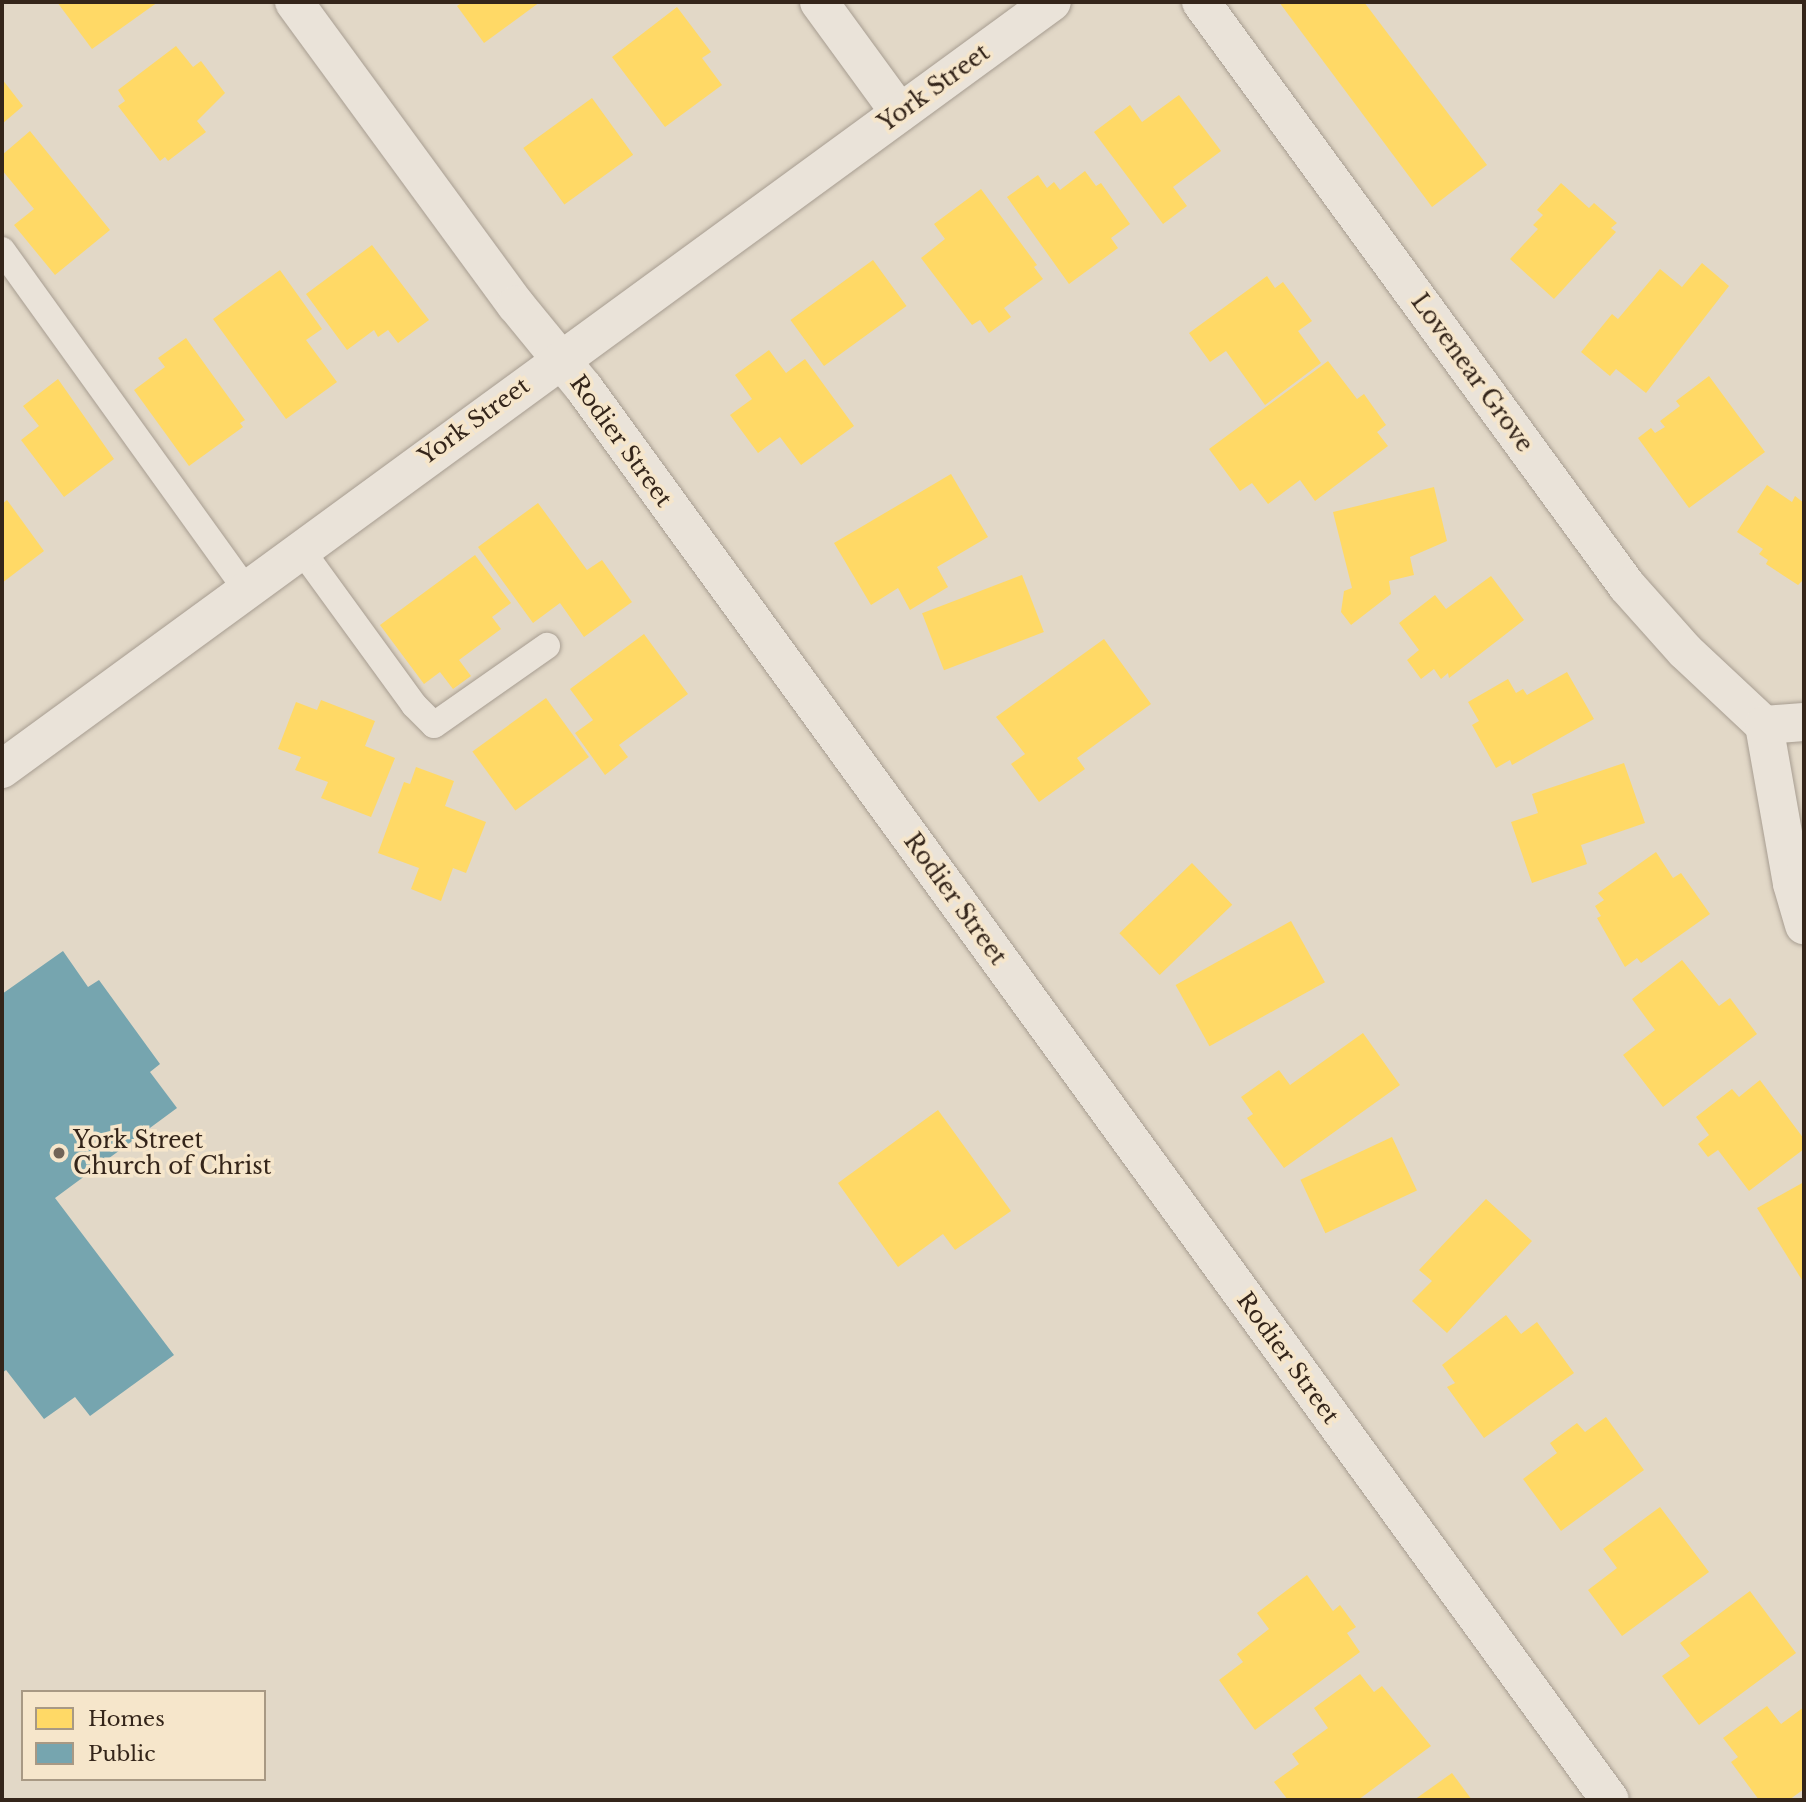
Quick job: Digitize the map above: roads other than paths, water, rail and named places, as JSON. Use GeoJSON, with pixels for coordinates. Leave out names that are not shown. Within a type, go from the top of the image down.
{"type":"FeatureCollection","features":[{"type":"Feature","properties":{"kind":"street","name":"Rodier Street"},"geometry":{"type":"LineString","coordinates":[[294,2],[516,305],[560,358],[1610,1800]]}},
{"type":"Feature","properties":{"kind":"street"},"geometry":{"type":"LineString","coordinates":[[819,2],[900,113]]}},
{"type":"Feature","properties":{"kind":"street","name":"York Street"},"geometry":{"type":"LineString","coordinates":[[2,769],[560,358],[1052,2]]}},
{"type":"Feature","properties":{"kind":"street","name":"Lovenear Grove"},"geometry":{"type":"LineString","coordinates":[[1200,2],[1627,586],[1685,652],[1764,725]]}},
{"type":"Feature","properties":{"kind":"street"},"geometry":{"type":"LineString","coordinates":[[1804,722],[1764,725],[1790,873],[1804,925]]}},
{"type":"Feature","properties":{"kind":"lane"},"geometry":{"type":"LineString","coordinates":[[2,250],[246,589]]}},
{"type":"Feature","properties":{"kind":"lane"},"geometry":{"type":"LineString","coordinates":[[300,548],[414,705],[434,725],[547,646]]}},
{"type":"Feature","properties":{"kind":"place","name":"York Street Church of Christ"},"geometry":{"type":"Point","coordinates":[59,1153]}}]}
